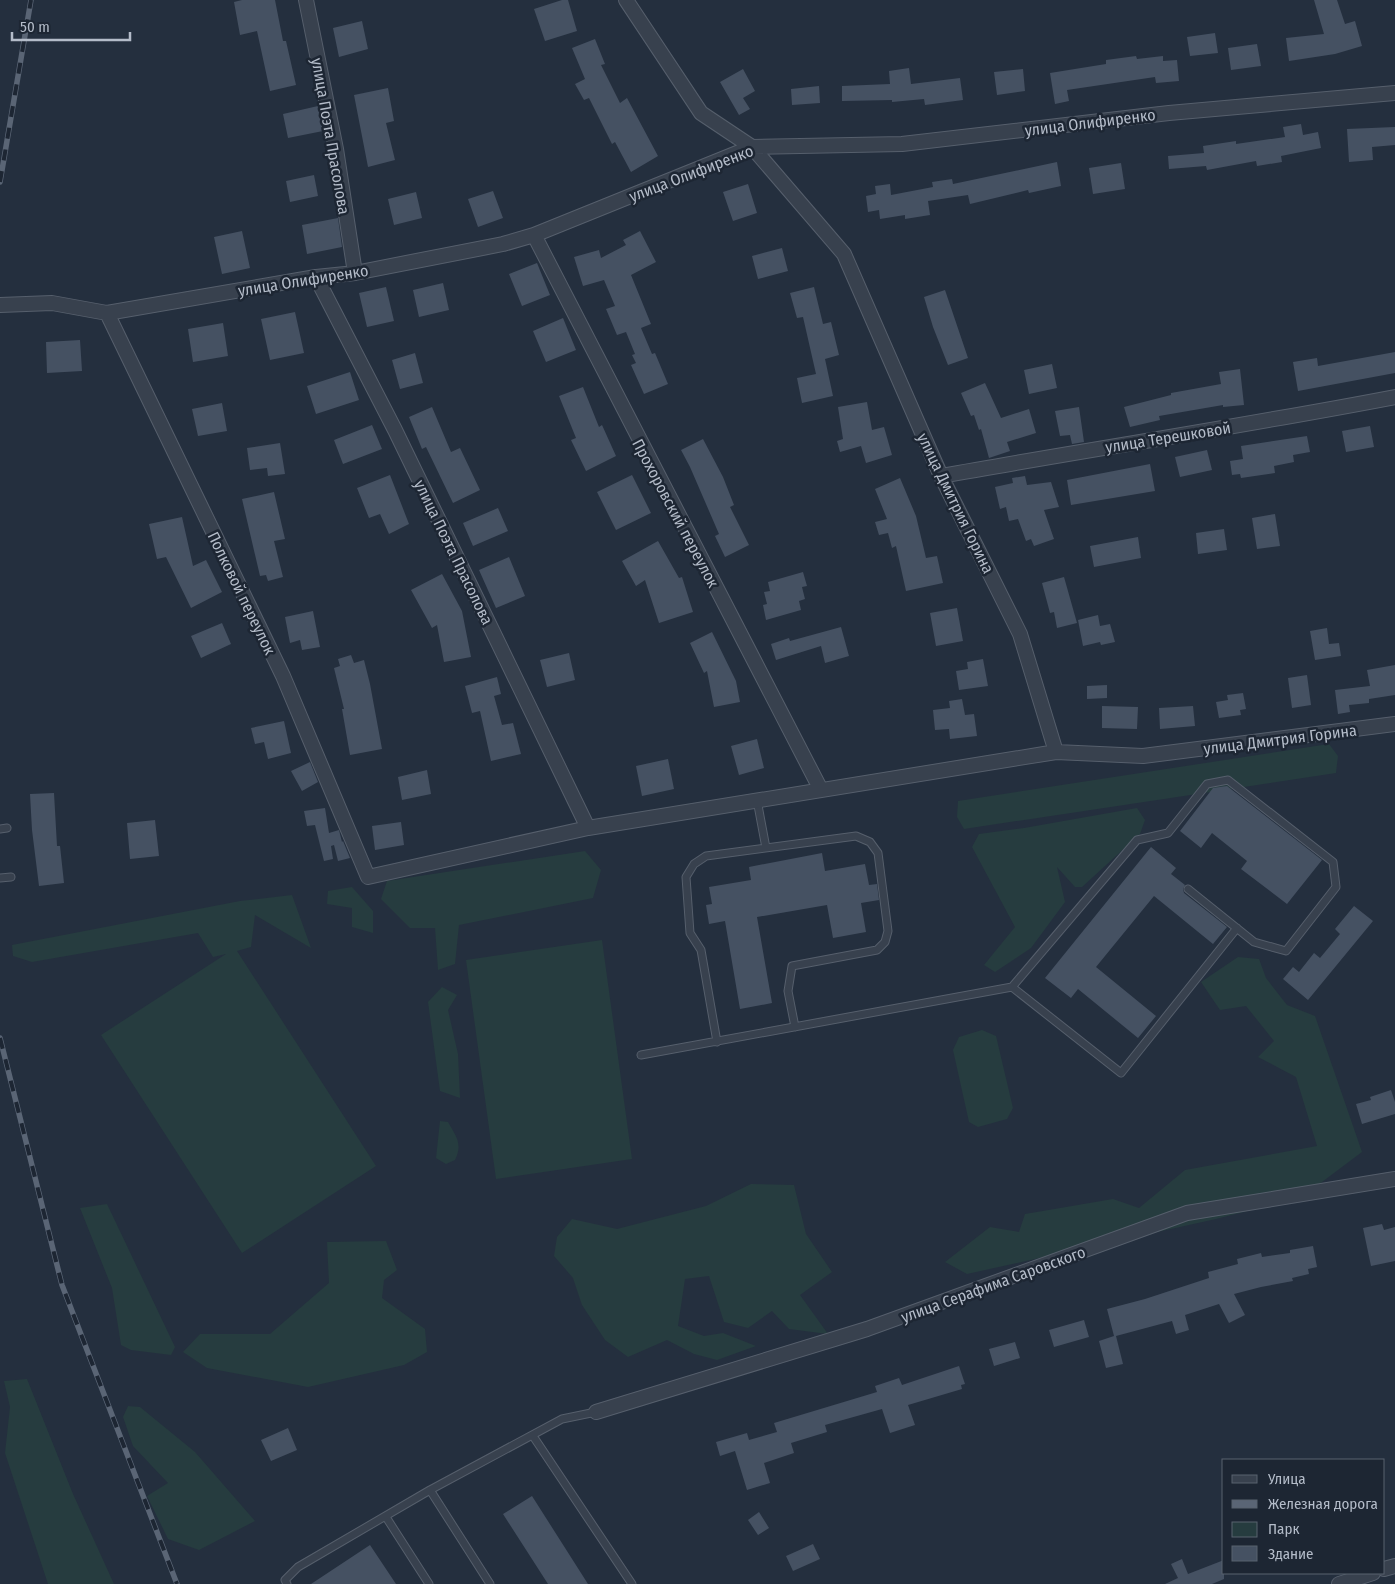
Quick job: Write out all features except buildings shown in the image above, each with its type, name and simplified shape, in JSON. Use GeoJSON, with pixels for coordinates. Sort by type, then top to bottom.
{"type":"FeatureCollection","features":[{"type":"Feature","properties":{"kind":"street","name":"улица Поэта Прасолова"},"geometry":{"type":"LineString","coordinates":[[306,0],[336,149],[355,273]]}},
{"type":"Feature","properties":{"kind":"street","name":"улица Дмитрия Горина"},"geometry":{"type":"LineString","coordinates":[[626,0],[701,112],[752,147],[844,254],[941,476],[1020,634],[1056,752],[1143,756],[1395,724]]}},
{"type":"Feature","properties":{"kind":"street","name":"улица Олифиренко"},"geometry":{"type":"LineString","coordinates":[[0,305],[52,303],[107,313],[316,277],[355,273],[503,244],[534,235],[752,147],[902,144],[1169,113],[1395,93]]}},
{"type":"Feature","properties":{"kind":"street","name":"Прохоровский переулок"},"geometry":{"type":"LineString","coordinates":[[534,235],[821,790]]}},
{"type":"Feature","properties":{"kind":"street","name":"улица Поэта Прасолова"},"geometry":{"type":"LineString","coordinates":[[316,277],[395,430],[588,828]]}},
{"type":"Feature","properties":{"kind":"street","name":"Полковой переулок"},"geometry":{"type":"LineString","coordinates":[[107,313],[283,676],[368,877],[588,828]]}},
{"type":"Feature","properties":{"kind":"street","name":"улица Терешковой"},"geometry":{"type":"LineString","coordinates":[[941,476],[1309,414],[1395,397]]}},
{"type":"Feature","properties":{"kind":"street"},"geometry":{"type":"LineString","coordinates":[[588,828],[1056,752]]}},
{"type":"Feature","properties":{"kind":"street","name":"улица Серафима Саровского"},"geometry":{"type":"LineString","coordinates":[[596,1412],[867,1329],[1187,1213],[1395,1179]]}},
{"type":"Feature","properties":{"kind":"street"},"geometry":{"type":"LineString","coordinates":[[1339,1584],[1370,1574]]}},
{"type":"Feature","properties":{"kind":"lane"},"geometry":{"type":"LineString","coordinates":[[641,1055],[1012,987],[1137,840],[1168,833],[1207,784],[1228,780],[1333,862],[1336,887],[1286,951],[1254,942],[1188,889]]}},
{"type":"Feature","properties":{"kind":"lane"},"geometry":{"type":"LineString","coordinates":[[757,800],[766,848]]}},
{"type":"Feature","properties":{"kind":"lane"},"geometry":{"type":"LineString","coordinates":[[717,1042],[701,950],[690,933],[686,877],[694,864],[706,856],[856,836],[870,842],[878,853],[888,932],[885,942],[877,950],[792,966],[788,990],[795,1027]]}},
{"type":"Feature","properties":{"kind":"lane"},"geometry":{"type":"LineString","coordinates":[[0,878],[11,877]]}},
{"type":"Feature","properties":{"kind":"lane"},"geometry":{"type":"LineString","coordinates":[[1012,987],[1121,1073],[1237,928]]}},
{"type":"Feature","properties":{"kind":"lane"},"geometry":{"type":"LineString","coordinates":[[288,1584],[285,1580],[298,1567],[430,1490],[562,1419],[596,1412]]}},
{"type":"Feature","properties":{"kind":"lane"},"geometry":{"type":"LineString","coordinates":[[533,1436],[632,1584]]}},
{"type":"Feature","properties":{"kind":"lane"},"geometry":{"type":"LineString","coordinates":[[430,1490],[490,1584]]}},
{"type":"Feature","properties":{"kind":"lane"},"geometry":{"type":"LineString","coordinates":[[386,1517],[429,1584]]}},
{"type":"Feature","properties":{"kind":"green space"},"geometry":{"type":"Polygon","coordinates":[[[1329,744],[1338,756],[1336,773],[964,829],[957,817],[958,801],[1329,744]]]}},
{"type":"Feature","properties":{"kind":"green space"},"geometry":{"type":"Polygon","coordinates":[[[1137,808],[1145,820],[1140,834],[1082,887],[1075,887],[1057,867],[1065,902],[1031,948],[995,972],[984,965],[1015,927],[972,847],[979,834],[1137,808]]]}},
{"type":"Feature","properties":{"kind":"green space"},"geometry":{"type":"Polygon","coordinates":[[[585,851],[601,870],[593,898],[459,925],[455,964],[438,970],[435,928],[410,928],[381,899],[387,881],[585,851]]]}},
{"type":"Feature","properties":{"kind":"green space"},"geometry":{"type":"Polygon","coordinates":[[[352,887],[373,911],[373,933],[352,927],[352,908],[327,904],[328,891],[352,887]]]}},
{"type":"Feature","properties":{"kind":"green space"},"geometry":{"type":"Polygon","coordinates":[[[292,895],[311,948],[255,915],[251,947],[237,951],[376,1166],[242,1253],[101,1035],[226,954],[213,957],[198,933],[32,962],[13,956],[12,945],[240,901],[292,895]]]}},
{"type":"Feature","properties":{"kind":"green space"},"geometry":{"type":"Polygon","coordinates":[[[602,940],[632,1159],[496,1179],[466,960],[602,940]]]}},
{"type":"Feature","properties":{"kind":"green space"},"geometry":{"type":"Polygon","coordinates":[[[1238,957],[1259,959],[1266,978],[1287,1005],[1315,1016],[1362,1152],[1302,1197],[1216,1219],[967,1274],[945,1262],[990,1227],[1019,1232],[1025,1214],[1113,1199],[1139,1208],[1185,1170],[1317,1146],[1296,1077],[1258,1057],[1274,1041],[1246,1006],[1220,1010],[1201,982],[1238,957]]]}},
{"type":"Feature","properties":{"kind":"green space"},"geometry":{"type":"Polygon","coordinates":[[[442,987],[457,995],[448,1010],[458,1054],[460,1098],[440,1091],[428,1002],[442,987]]]}},
{"type":"Feature","properties":{"kind":"green space"},"geometry":{"type":"Polygon","coordinates":[[[982,1030],[996,1036],[1013,1108],[1007,1119],[978,1127],[969,1122],[953,1050],[959,1037],[982,1030]]]}},
{"type":"Feature","properties":{"kind":"green space"},"geometry":{"type":"Polygon","coordinates":[[[440,1121],[448,1122],[456,1136],[458,1145],[455,1160],[446,1164],[436,1158],[440,1121]]]}},
{"type":"Feature","properties":{"kind":"green space"},"geometry":{"type":"Polygon","coordinates":[[[751,1184],[794,1185],[806,1234],[832,1272],[800,1295],[828,1334],[789,1329],[772,1311],[748,1328],[724,1322],[709,1276],[685,1279],[678,1326],[704,1336],[723,1333],[756,1346],[717,1360],[694,1354],[667,1340],[628,1357],[605,1340],[582,1305],[573,1278],[554,1256],[557,1237],[572,1219],[617,1229],[706,1206],[751,1184]]]}},
{"type":"Feature","properties":{"kind":"green space"},"geometry":{"type":"Polygon","coordinates":[[[107,1204],[175,1347],[171,1355],[131,1350],[121,1345],[112,1288],[80,1208],[107,1204]]]}},
{"type":"Feature","properties":{"kind":"green space"},"geometry":{"type":"Polygon","coordinates":[[[386,1241],[397,1270],[384,1280],[382,1298],[425,1329],[427,1352],[404,1365],[308,1387],[207,1368],[183,1352],[200,1334],[270,1334],[329,1283],[327,1242],[386,1241]]]}},
{"type":"Feature","properties":{"kind":"green space"},"geometry":{"type":"Polygon","coordinates":[[[27,1379],[73,1494],[114,1584],[48,1584],[5,1453],[10,1407],[4,1381],[27,1379]]]}},
{"type":"Feature","properties":{"kind":"green space"},"geometry":{"type":"Polygon","coordinates":[[[128,1406],[140,1407],[195,1452],[255,1521],[199,1550],[168,1539],[147,1496],[168,1483],[133,1446],[123,1417],[128,1406]]]}},
{"type":"Feature","properties":{"kind":"railway"},"geometry":{"type":"LineString","coordinates":[[0,182],[31,0]]}},
{"type":"Feature","properties":{"kind":"railway"},"geometry":{"type":"LineString","coordinates":[[0,1038],[62,1285],[177,1584]]}}]}
